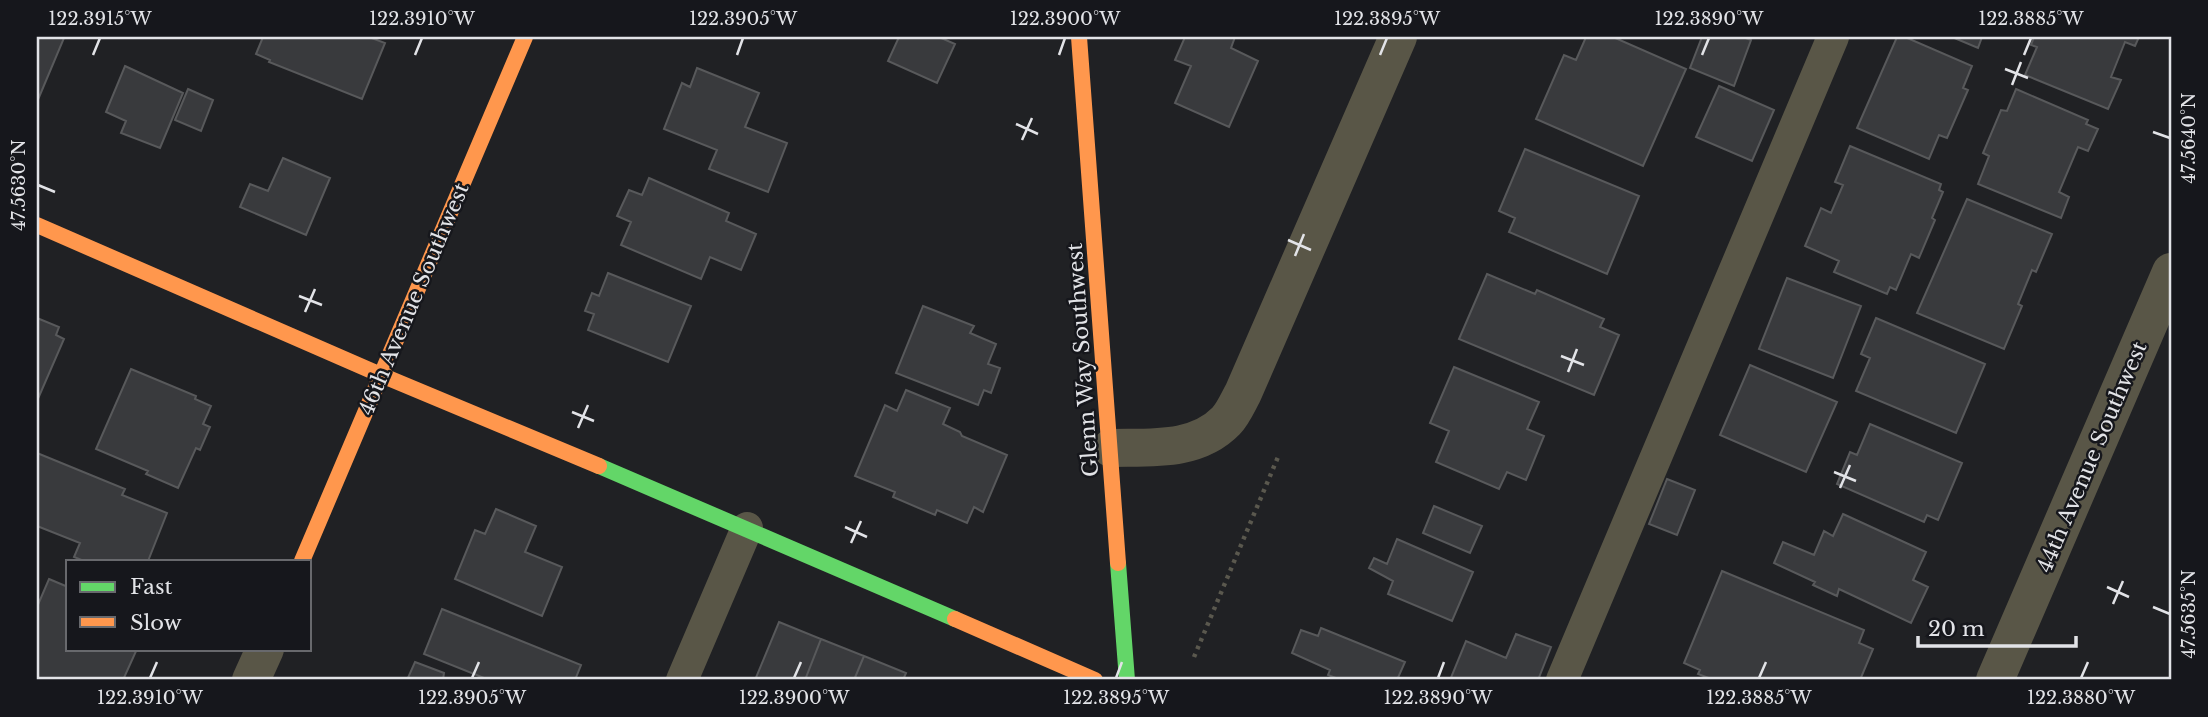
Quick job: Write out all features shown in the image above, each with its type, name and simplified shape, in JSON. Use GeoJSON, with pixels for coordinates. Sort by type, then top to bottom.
{"type":"FeatureCollection","features":[{"type":"Feature","properties":{"kind":"street","name":"46th Avenue Southwest"},"geometry":{"type":"LineString","coordinates":[[302,560],[525,37]]}},
{"type":"Feature","properties":{"kind":"street","name":"Glenn Way Southwest"},"geometry":{"type":"LineString","coordinates":[[1079,37],[1127,680]]}},
{"type":"Feature","properties":{"kind":"street"},"geometry":{"type":"LineString","coordinates":[[1111,448],[1194,443],[1226,421],[1243,393],[1398,37]]}},
{"type":"Feature","properties":{"kind":"street"},"geometry":{"type":"LineString","coordinates":[[37,225],[382,376],[747,528],[1094,680]]}},
{"type":"Feature","properties":{"kind":"street","name":"44th Avenue Southwest"},"geometry":{"type":"LineString","coordinates":[[1995,680],[2171,272]]}},
{"type":"Feature","properties":{"kind":"street"},"geometry":{"type":"LineString","coordinates":[[251,680],[265,650]]}},
{"type":"Feature","properties":{"kind":"lane"},"geometry":{"type":"LineString","coordinates":[[1562,680],[1833,37]]}},
{"type":"Feature","properties":{"kind":"lane"},"geometry":{"type":"LineString","coordinates":[[682,680],[747,528]]}},
{"type":"Feature","properties":{"kind":"path"},"geometry":{"type":"LineString","coordinates":[[1194,657],[1278,457]]}},
{"type":"Feature","properties":{"kind":"building"},"geometry":{"type":"Polygon","coordinates":[[[37,37],[64,38],[37,102],[37,37]]]}},
{"type":"Feature","properties":{"kind":"building"},"geometry":{"type":"Polygon","coordinates":[[[263,37],[369,37],[385,43],[362,99],[269,62],[270,60],[256,54],[263,37]]]}},
{"type":"Feature","properties":{"kind":"building"},"geometry":{"type":"Polygon","coordinates":[[[899,37],[939,37],[955,44],[937,83],[888,61],[899,37]]]}},
{"type":"Feature","properties":{"kind":"building"},"geometry":{"type":"Polygon","coordinates":[[[1185,37],[1235,37],[1231,48],[1258,61],[1229,127],[1175,103],[1191,66],[1175,60],[1185,37]]]}},
{"type":"Feature","properties":{"kind":"building"},"geometry":{"type":"Polygon","coordinates":[[[1586,37],[1613,37],[1686,69],[1643,166],[1536,119],[1564,55],[1576,60],[1586,37]]]}},
{"type":"Feature","properties":{"kind":"building"},"geometry":{"type":"Polygon","coordinates":[[[1702,37],[1743,37],[1751,40],[1734,86],[1690,68],[1702,37]]]}},
{"type":"Feature","properties":{"kind":"building"},"geometry":{"type":"Polygon","coordinates":[[[1897,37],[1905,37],[1972,66],[1963,88],[1968,90],[1947,138],[1939,135],[1929,159],[1857,128],[1897,37]]]}},
{"type":"Feature","properties":{"kind":"building"},"geometry":{"type":"Polygon","coordinates":[[[1952,37],[1982,37],[1978,48],[1952,37]]]}},
{"type":"Feature","properties":{"kind":"building"},"geometry":{"type":"Polygon","coordinates":[[[2034,37],[2139,37],[2135,46],[2125,42],[2111,77],[2121,80],[2108,109],[2025,75],[2037,47],[2031,45],[2034,37]]]}},
{"type":"Feature","properties":{"kind":"building"},"geometry":{"type":"Polygon","coordinates":[[[125,66],[183,93],[160,148],[121,133],[126,121],[106,112],[125,66]]]}},
{"type":"Feature","properties":{"kind":"building"},"geometry":{"type":"Polygon","coordinates":[[[697,68],[759,93],[745,127],[787,143],[768,192],[709,169],[717,150],[664,129],[682,83],[690,87],[697,68]]]}},
{"type":"Feature","properties":{"kind":"building"},"geometry":{"type":"Polygon","coordinates":[[[1719,86],[1774,110],[1752,161],[1696,137],[1719,86]]]}},
{"type":"Feature","properties":{"kind":"building"},"geometry":{"type":"Polygon","coordinates":[[[188,89],[213,100],[201,131],[175,120],[188,89]]]}},
{"type":"Feature","properties":{"kind":"building"},"geometry":{"type":"Polygon","coordinates":[[[2016,89],[2088,120],[2086,124],[2098,129],[2088,151],[2078,147],[2059,192],[2069,197],[2061,218],[1978,184],[1989,156],[1983,153],[2001,110],[2007,111],[2016,89]]]}},
{"type":"Feature","properties":{"kind":"building"},"geometry":{"type":"Polygon","coordinates":[[[1850,146],[1941,184],[1939,190],[1943,192],[1919,258],[1911,254],[1896,290],[1890,287],[1887,294],[1834,272],[1839,261],[1805,246],[1821,208],[1831,213],[1843,185],[1835,182],[1850,146]]]}},
{"type":"Feature","properties":{"kind":"building"},"geometry":{"type":"Polygon","coordinates":[[[1525,149],[1639,196],[1607,274],[1509,232],[1515,218],[1499,211],[1525,149]]]}},
{"type":"Feature","properties":{"kind":"building"},"geometry":{"type":"Polygon","coordinates":[[[283,158],[330,178],[306,235],[240,207],[250,184],[268,191],[283,158]]]}},
{"type":"Feature","properties":{"kind":"building"},"geometry":{"type":"Polygon","coordinates":[[[649,178],[729,213],[726,221],[756,234],[741,270],[710,257],[701,279],[621,245],[631,222],[617,216],[629,190],[642,195],[649,178]]]}},
{"type":"Feature","properties":{"kind":"building"},"geometry":{"type":"Polygon","coordinates":[[[1967,199],[2052,234],[2036,272],[2032,270],[2018,304],[2022,306],[2004,349],[1917,313],[1967,199]]]}},
{"type":"Feature","properties":{"kind":"building"},"geometry":{"type":"Polygon","coordinates":[[[608,273],[691,306],[668,362],[588,330],[594,314],[585,311],[592,293],[599,296],[608,273]]]}},
{"type":"Feature","properties":{"kind":"building"},"geometry":{"type":"Polygon","coordinates":[[[1487,274],[1535,294],[1537,290],[1604,319],[1600,327],[1619,335],[1594,395],[1459,339],[1487,274]]]}},
{"type":"Feature","properties":{"kind":"building"},"geometry":{"type":"Polygon","coordinates":[[[1787,278],[1861,306],[1833,378],[1759,349],[1787,278]]]}},
{"type":"Feature","properties":{"kind":"building"},"geometry":{"type":"Polygon","coordinates":[[[923,306],[974,326],[970,333],[996,344],[988,364],[1000,368],[991,393],[984,390],[978,405],[896,373],[923,306]]]}},
{"type":"Feature","properties":{"kind":"building"},"geometry":{"type":"Polygon","coordinates":[[[37,318],[59,327],[56,335],[64,339],[37,401],[37,318]]]}},
{"type":"Feature","properties":{"kind":"building"},"geometry":{"type":"Polygon","coordinates":[[[1876,318],[1985,364],[1956,433],[1856,391],[1870,358],[1861,354],[1876,318]]]}},
{"type":"Feature","properties":{"kind":"building"},"geometry":{"type":"Polygon","coordinates":[[[1750,365],[1837,402],[1806,472],[1720,435],[1750,365]]]}},
{"type":"Feature","properties":{"kind":"building"},"geometry":{"type":"Polygon","coordinates":[[[1454,367],[1539,402],[1527,429],[1544,436],[1526,480],[1507,472],[1499,489],[1436,462],[1449,431],[1430,423],[1454,367]]]}},
{"type":"Feature","properties":{"kind":"building"},"geometry":{"type":"Polygon","coordinates":[[[131,369],[196,396],[195,399],[211,406],[203,424],[210,427],[200,450],[196,448],[178,488],[146,474],[148,471],[96,449],[131,369]]]}},
{"type":"Feature","properties":{"kind":"building"},"geometry":{"type":"Polygon","coordinates":[[[906,390],[950,408],[943,424],[960,432],[962,436],[1007,455],[983,512],[974,507],[967,523],[937,510],[935,515],[893,497],[895,492],[855,476],[885,405],[897,411],[906,390]]]}},
{"type":"Feature","properties":{"kind":"building"},"geometry":{"type":"Polygon","coordinates":[[[1870,424],[1962,463],[1938,520],[1927,515],[1924,522],[1837,484],[1850,452],[1857,455],[1870,424]]]}},
{"type":"Feature","properties":{"kind":"building"},"geometry":{"type":"Polygon","coordinates":[[[37,453],[125,489],[122,495],[167,513],[148,560],[82,560],[74,557],[80,543],[37,526],[37,453]]]}},
{"type":"Feature","properties":{"kind":"building"},"geometry":{"type":"Polygon","coordinates":[[[1667,479],[1695,490],[1677,535],[1649,524],[1667,479]]]}},
{"type":"Feature","properties":{"kind":"building"},"geometry":{"type":"Polygon","coordinates":[[[1434,506],[1482,526],[1470,553],[1423,533],[1434,506]]]}},
{"type":"Feature","properties":{"kind":"building"},"geometry":{"type":"Polygon","coordinates":[[[496,509],[536,526],[525,552],[562,567],[542,616],[455,579],[475,530],[485,534],[496,509]]]}},
{"type":"Feature","properties":{"kind":"building"},"geometry":{"type":"Polygon","coordinates":[[[1843,514],[1926,552],[1913,580],[1928,587],[1911,623],[1839,589],[1837,596],[1813,585],[1815,582],[1774,563],[1783,542],[1814,555],[1824,531],[1833,536],[1843,514]]]}},
{"type":"Feature","properties":{"kind":"building"},"geometry":{"type":"Polygon","coordinates":[[[1397,539],[1473,572],[1452,621],[1388,594],[1393,581],[1369,568],[1374,558],[1387,564],[1397,539]]]}},
{"type":"Feature","properties":{"kind":"building"},"geometry":{"type":"Polygon","coordinates":[[[1722,571],[1864,630],[1859,643],[1873,649],[1860,680],[1714,680],[1698,674],[1700,670],[1684,663],[1722,571]]]}},
{"type":"Feature","properties":{"kind":"building"},"geometry":{"type":"Polygon","coordinates":[[[49,579],[66,586],[66,650],[137,650],[123,680],[37,680],[37,607],[49,579]]]}},
{"type":"Feature","properties":{"kind":"building"},"geometry":{"type":"Polygon","coordinates":[[[442,609],[581,665],[575,680],[489,680],[424,654],[442,609]]]}},
{"type":"Feature","properties":{"kind":"building"},"geometry":{"type":"Polygon","coordinates":[[[779,622],[821,639],[805,680],[755,680],[779,622]]]}},
{"type":"Feature","properties":{"kind":"building"},"geometry":{"type":"Polygon","coordinates":[[[1321,628],[1405,662],[1397,680],[1341,680],[1328,675],[1330,670],[1292,653],[1301,630],[1318,636],[1321,628]]]}},
{"type":"Feature","properties":{"kind":"building"},"geometry":{"type":"Polygon","coordinates":[[[1516,634],[1551,647],[1538,680],[1450,680],[1466,641],[1506,658],[1516,634]]]}},
{"type":"Feature","properties":{"kind":"building"},"geometry":{"type":"Polygon","coordinates":[[[821,639],[864,656],[854,680],[805,680],[821,639]]]}},
{"type":"Feature","properties":{"kind":"building"},"geometry":{"type":"Polygon","coordinates":[[[864,656],[906,673],[903,680],[854,680],[864,656]]]}},
{"type":"Feature","properties":{"kind":"building"},"geometry":{"type":"Polygon","coordinates":[[[415,662],[444,673],[443,680],[407,680],[415,662]]]}},
{"type":"Feature","properties":{"kind":"traffic: fast"},"geometry":{"type":"LineString","coordinates":[[599,466],[955,619]]}},
{"type":"Feature","properties":{"kind":"traffic: fast"},"geometry":{"type":"LineString","coordinates":[[1118,563],[1127,680]]}},
{"type":"Feature","properties":{"kind":"traffic: slow"},"geometry":{"type":"LineString","coordinates":[[302,560],[525,37]]}},
{"type":"Feature","properties":{"kind":"traffic: slow"},"geometry":{"type":"LineString","coordinates":[[1079,37],[1118,563]]}},
{"type":"Feature","properties":{"kind":"traffic: slow"},"geometry":{"type":"LineString","coordinates":[[37,225],[381,375],[599,466]]}},
{"type":"Feature","properties":{"kind":"traffic: slow"},"geometry":{"type":"LineString","coordinates":[[955,619],[1095,680]]}}]}
